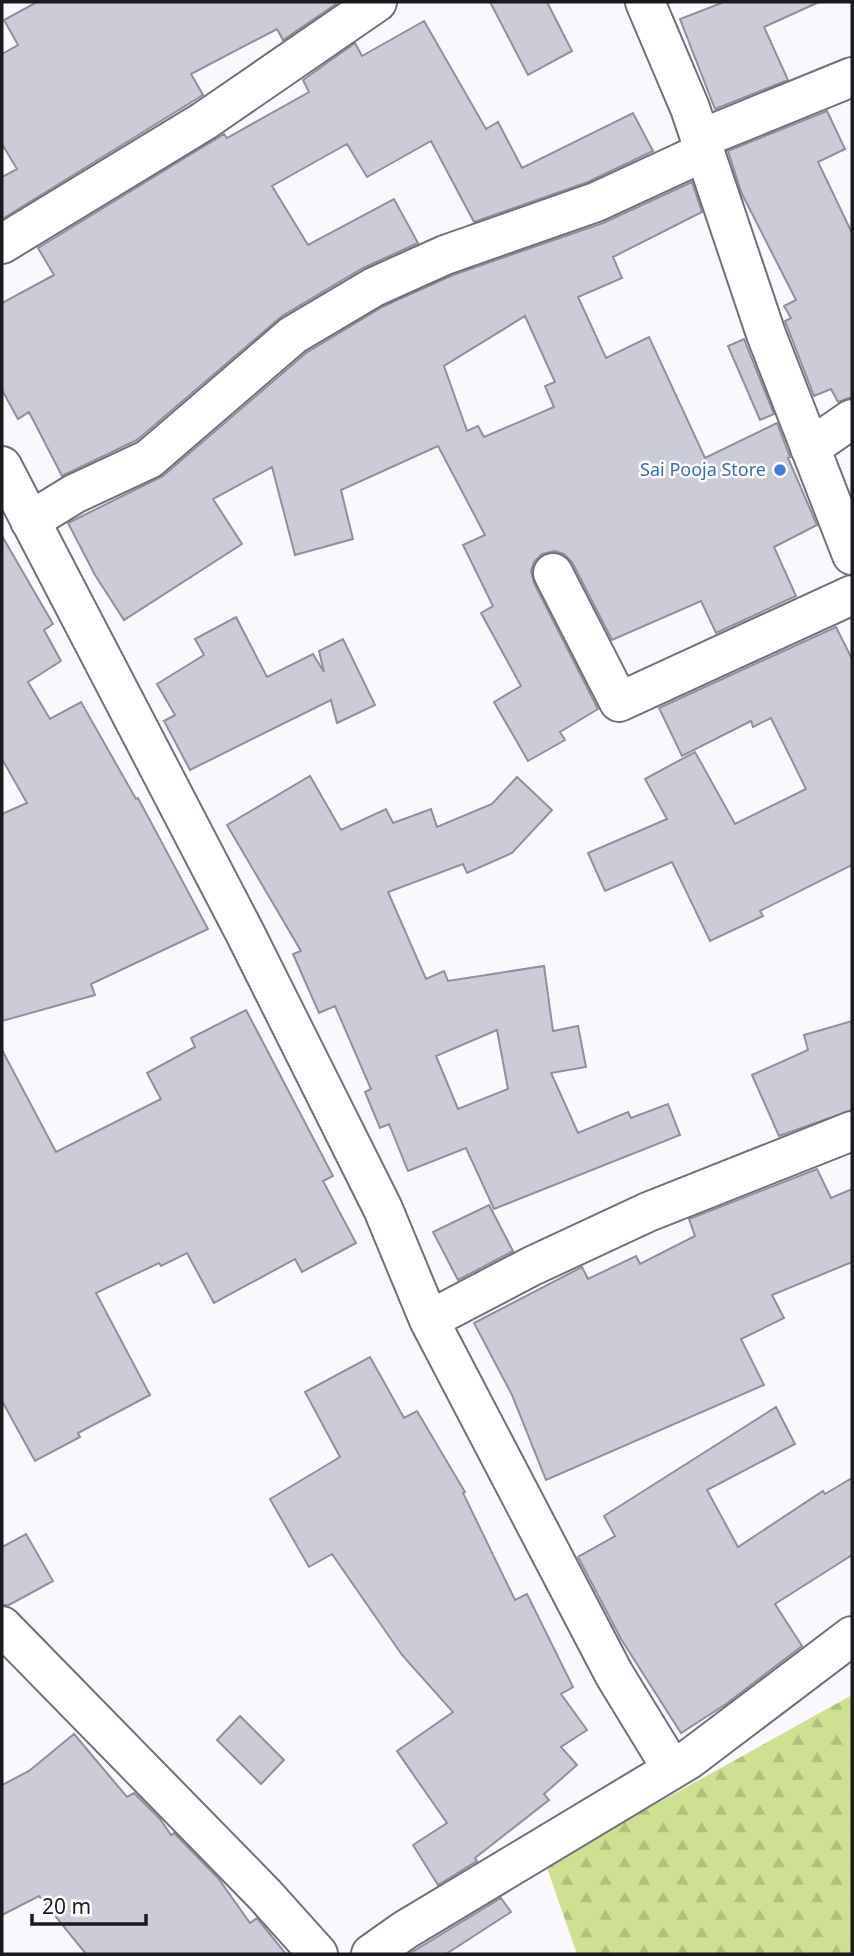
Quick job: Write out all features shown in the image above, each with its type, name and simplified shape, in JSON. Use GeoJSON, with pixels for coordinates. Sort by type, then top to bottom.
{"type":"FeatureCollection","features":[{"type":"Feature","properties":{"kind":"street"},"geometry":{"type":"LineString","coordinates":[[2,244],[204,121],[377,2]]}},
{"type":"Feature","properties":{"kind":"street"},"geometry":{"type":"LineString","coordinates":[[645,2],[702,145],[766,334],[852,555]]}},
{"type":"Feature","properties":{"kind":"street"},"geometry":{"type":"LineString","coordinates":[[30,522],[74,494],[149,459],[293,335],[374,286],[445,255],[596,202],[702,145],[852,77]]}},
{"type":"Feature","properties":{"kind":"street"},"geometry":{"type":"LineString","coordinates":[[810,448],[852,419]]}},
{"type":"Feature","properties":{"kind":"street"},"geometry":{"type":"LineString","coordinates":[[2,466],[269,981],[383,1209],[429,1320],[614,1674],[672,1769]]}},
{"type":"Feature","properties":{"kind":"street"},"geometry":{"type":"LineString","coordinates":[[553,572],[619,702],[852,595]]}},
{"type":"Feature","properties":{"kind":"street"},"geometry":{"type":"LineString","coordinates":[[429,1320],[532,1266],[648,1212],[852,1131]]}},
{"type":"Feature","properties":{"kind":"street"},"geometry":{"type":"LineString","coordinates":[[2,1626],[265,1895],[318,1954]]}},
{"type":"Feature","properties":{"kind":"street"},"geometry":{"type":"LineString","coordinates":[[371,1954],[405,1930],[672,1769],[852,1636]]}},
{"type":"Feature","properties":{"kind":"green space"},"geometry":{"type":"Polygon","coordinates":[[[852,1695],[852,1954],[577,1954],[546,1865],[852,1695]]]}},
{"type":"Feature","properties":{"kind":"building"},"geometry":{"type":"Polygon","coordinates":[[[37,2],[336,4],[283,40],[277,29],[191,74],[203,95],[2,219],[2,177],[17,169],[2,144],[2,54],[18,45],[4,20],[37,2]]]}},
{"type":"Feature","properties":{"kind":"building"},"geometry":{"type":"Polygon","coordinates":[[[490,2],[547,2],[572,51],[528,75],[490,2]]]}},
{"type":"Feature","properties":{"kind":"building"},"geometry":{"type":"Polygon","coordinates":[[[724,2],[819,2],[764,27],[788,80],[715,109],[680,19],[724,2]]]}},
{"type":"Feature","properties":{"kind":"building"},"geometry":{"type":"Polygon","coordinates":[[[424,21],[486,129],[498,122],[522,168],[633,113],[653,151],[588,182],[474,222],[431,141],[367,177],[347,144],[272,186],[308,245],[394,199],[418,243],[363,268],[282,316],[137,440],[62,476],[29,412],[18,419],[2,390],[2,303],[54,275],[38,248],[224,134],[227,138],[309,92],[303,80],[355,43],[362,56],[424,21]]]}},
{"type":"Feature","properties":{"kind":"building"},"geometry":{"type":"Polygon","coordinates":[[[827,111],[845,149],[818,162],[852,233],[852,397],[838,402],[831,389],[814,396],[785,321],[791,318],[784,306],[796,300],[741,192],[728,151],[827,111]]]}},
{"type":"Feature","properties":{"kind":"building"},"geometry":{"type":"Polygon","coordinates":[[[692,182],[702,212],[613,257],[622,278],[578,297],[606,358],[649,337],[705,458],[777,423],[790,457],[788,458],[817,525],[774,547],[796,596],[716,633],[701,601],[612,640],[572,562],[564,554],[555,551],[542,554],[534,562],[531,571],[534,583],[598,709],[560,732],[565,740],[528,761],[494,702],[521,686],[481,613],[493,606],[463,545],[485,535],[438,446],[341,490],[353,539],[295,555],[272,467],[213,499],[242,544],[124,620],[95,575],[68,523],[163,476],[306,353],[384,306],[453,275],[603,223],[692,182]],[[525,316],[444,366],[467,431],[478,426],[484,437],[554,407],[545,386],[555,382],[525,316]]]}},
{"type":"Feature","properties":{"kind":"building"},"geometry":{"type":"Polygon","coordinates":[[[744,339],[774,414],[760,420],[728,346],[744,339]]]}},
{"type":"Feature","properties":{"kind":"building"},"geometry":{"type":"Polygon","coordinates":[[[2,536],[53,624],[44,630],[61,661],[28,682],[50,719],[81,702],[136,799],[138,798],[208,929],[91,984],[95,995],[2,1021],[2,814],[27,803],[2,759],[2,536]]]}},
{"type":"Feature","properties":{"kind":"building"},"geometry":{"type":"Polygon","coordinates":[[[236,617],[267,677],[313,654],[324,672],[319,651],[343,639],[375,705],[337,723],[331,700],[190,770],[164,721],[175,715],[157,684],[204,655],[195,639],[236,617]]]}},
{"type":"Feature","properties":{"kind":"building"},"geometry":{"type":"Polygon","coordinates":[[[836,627],[852,659],[852,865],[760,911],[763,916],[710,941],[672,862],[605,891],[588,853],[667,819],[645,779],[695,752],[735,824],[806,789],[771,718],[753,727],[751,721],[682,756],[659,708],[836,627]]]}},
{"type":"Feature","properties":{"kind":"building"},"geometry":{"type":"Polygon","coordinates":[[[310,776],[341,830],[386,809],[393,823],[431,809],[437,827],[492,804],[517,777],[552,810],[512,853],[467,873],[463,864],[388,892],[426,979],[444,971],[448,981],[544,966],[553,1031],[578,1026],[586,1067],[551,1073],[578,1133],[628,1112],[631,1118],[668,1104],[680,1135],[494,1209],[466,1148],[408,1171],[389,1124],[380,1128],[365,1092],[371,1089],[335,1006],[319,1013],[293,954],[301,951],[227,825],[310,776]],[[497,1030],[436,1056],[458,1109],[508,1089],[497,1030]]]}},
{"type":"Feature","properties":{"kind":"building"},"geometry":{"type":"Polygon","coordinates":[[[246,1010],[333,1176],[323,1181],[356,1243],[302,1272],[295,1259],[214,1303],[187,1253],[161,1266],[159,1263],[96,1293],[150,1395],[78,1433],[80,1437],[35,1461],[2,1401],[2,1050],[56,1152],[161,1099],[147,1073],[195,1047],[191,1038],[246,1010]]]}},
{"type":"Feature","properties":{"kind":"building"},"geometry":{"type":"Polygon","coordinates":[[[852,1021],[852,1110],[779,1136],[752,1075],[808,1050],[804,1035],[852,1021]]]}},
{"type":"Feature","properties":{"kind":"building"},"geometry":{"type":"Polygon","coordinates":[[[817,1169],[831,1198],[852,1189],[852,1262],[772,1295],[784,1318],[741,1339],[764,1385],[546,1480],[512,1395],[474,1323],[582,1267],[588,1279],[636,1256],[640,1264],[695,1236],[689,1219],[817,1169]]]}},
{"type":"Feature","properties":{"kind":"building"},"geometry":{"type":"Polygon","coordinates":[[[489,1205],[513,1251],[458,1280],[433,1232],[489,1205]]]}},
{"type":"Feature","properties":{"kind":"building"},"geometry":{"type":"Polygon","coordinates":[[[370,1357],[404,1418],[417,1411],[465,1492],[463,1493],[515,1600],[527,1594],[573,1687],[561,1694],[587,1730],[561,1747],[577,1765],[544,1794],[549,1800],[475,1858],[477,1861],[438,1885],[413,1845],[447,1823],[397,1751],[453,1712],[402,1655],[332,1554],[309,1567],[270,1499],[340,1457],[305,1392],[370,1357]]]}},
{"type":"Feature","properties":{"kind":"building"},"geometry":{"type":"Polygon","coordinates":[[[776,1407],[795,1444],[707,1490],[738,1547],[823,1491],[825,1494],[852,1478],[852,1555],[775,1604],[802,1646],[726,1704],[681,1733],[621,1639],[578,1557],[615,1536],[604,1516],[776,1407]]]}},
{"type":"Feature","properties":{"kind":"building"},"geometry":{"type":"Polygon","coordinates":[[[26,1534],[53,1581],[9,1605],[2,1605],[2,1547],[26,1534]]]}},
{"type":"Feature","properties":{"kind":"building"},"geometry":{"type":"Polygon","coordinates":[[[240,1716],[284,1760],[261,1784],[217,1740],[240,1716]]]}},
{"type":"Feature","properties":{"kind":"building"},"geometry":{"type":"Polygon","coordinates":[[[74,1734],[127,1797],[134,1793],[160,1819],[171,1835],[174,1833],[218,1878],[250,1923],[257,1918],[286,1954],[86,1954],[39,1896],[2,1915],[2,1785],[29,1771],[74,1734]]]}},
{"type":"Feature","properties":{"kind":"building"},"geometry":{"type":"Polygon","coordinates":[[[501,1898],[511,1912],[446,1954],[409,1954],[501,1898]]]}},
{"type":"Feature","properties":{"kind":"place","name":"Sai Pooja Store"},"geometry":{"type":"Point","coordinates":[780,470]}}]}
